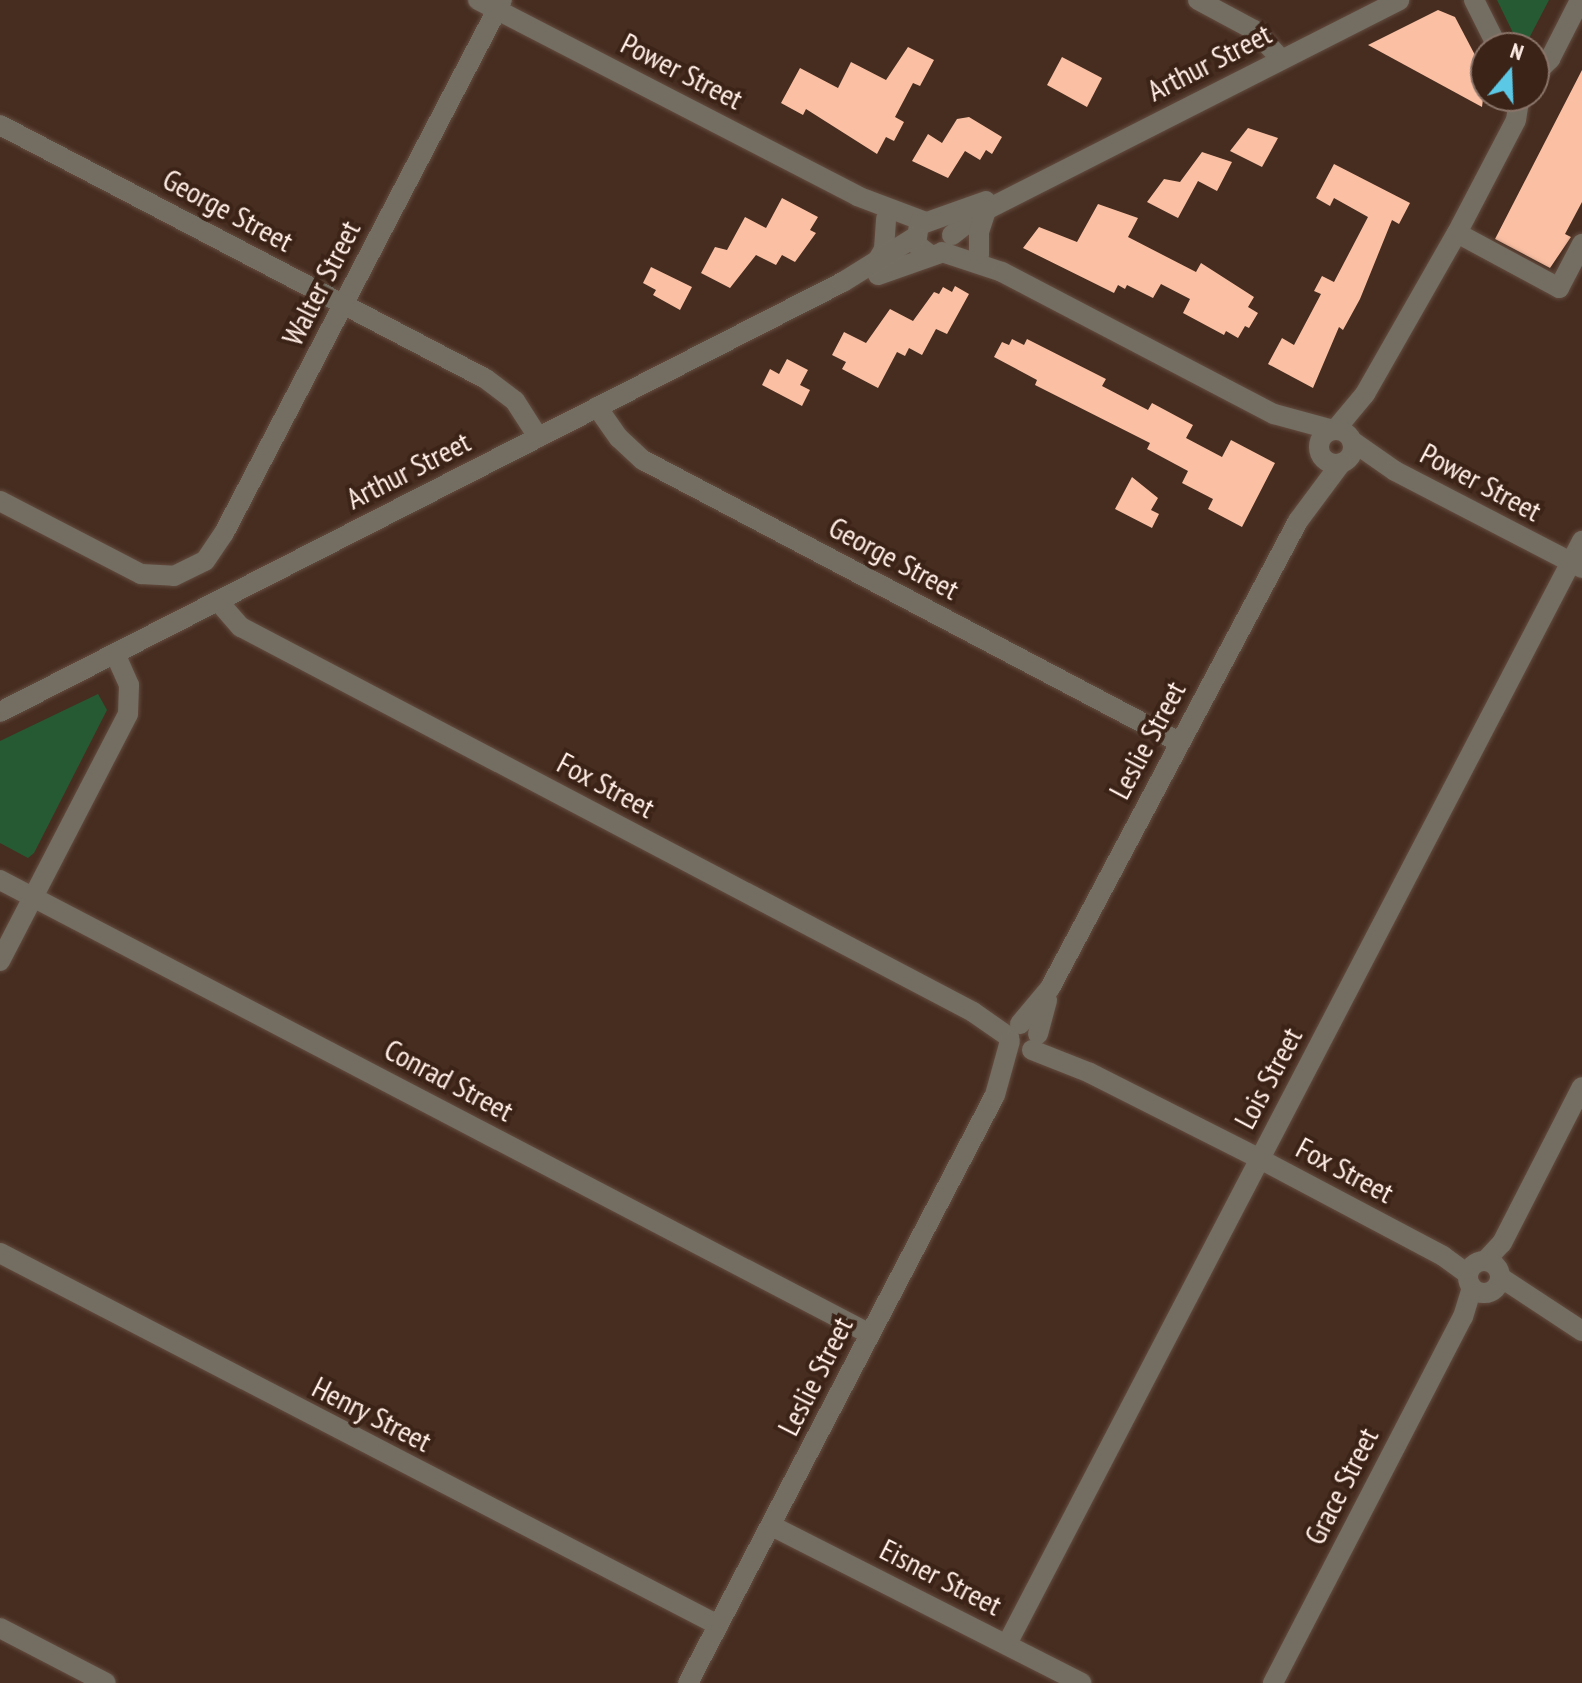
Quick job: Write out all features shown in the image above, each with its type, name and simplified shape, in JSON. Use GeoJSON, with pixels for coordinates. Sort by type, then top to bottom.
{"type":"FeatureCollection","features":[{"type":"Feature","properties":{"kind":"street","name":"Power Street"},"geometry":{"type":"LineString","coordinates":[[478,0],[500,5],[922,228]]}},
{"type":"Feature","properties":{"kind":"street"},"geometry":{"type":"LineString","coordinates":[[1198,0],[1254,30],[1281,59]]}},
{"type":"Feature","properties":{"kind":"street","name":"Arthur Street"},"geometry":{"type":"LineString","coordinates":[[843,282],[875,276],[944,245],[986,210],[1399,0]]}},
{"type":"Feature","properties":{"kind":"street"},"geometry":{"type":"LineString","coordinates":[[1474,0],[1490,32]]}},
{"type":"Feature","properties":{"kind":"street"},"geometry":{"type":"LineString","coordinates":[[1550,59],[1576,23],[1580,0]]}},
{"type":"Feature","properties":{"kind":"street","name":"Walter Street"},"geometry":{"type":"LineString","coordinates":[[0,501],[130,569],[174,576],[205,561],[219,542],[500,5]]}},
{"type":"Feature","properties":{"kind":"street"},"geometry":{"type":"LineString","coordinates":[[1343,435],[1352,451],[1342,462],[1326,460],[1320,451],[1320,440],[1343,435],[1457,233],[1517,112]]}},
{"type":"Feature","properties":{"kind":"street","name":"George Street"},"geometry":{"type":"LineString","coordinates":[[0,125],[502,389],[538,437]]}},
{"type":"Feature","properties":{"kind":"street","name":"Arthur Street"},"geometry":{"type":"LineString","coordinates":[[0,712],[843,282],[876,263],[922,228],[1046,179]]}},
{"type":"Feature","properties":{"kind":"street","name":"Power Street"},"geometry":{"type":"LineString","coordinates":[[857,196],[886,219],[922,228]]}},
{"type":"Feature","properties":{"kind":"street"},"geometry":{"type":"LineString","coordinates":[[979,255],[979,232],[986,210]]}},
{"type":"Feature","properties":{"kind":"street"},"geometry":{"type":"LineString","coordinates":[[876,263],[884,249],[886,219]]}},
{"type":"Feature","properties":{"kind":"street"},"geometry":{"type":"LineString","coordinates":[[922,228],[944,245]]}},
{"type":"Feature","properties":{"kind":"street"},"geometry":{"type":"LineString","coordinates":[[922,228],[944,245]]}},
{"type":"Feature","properties":{"kind":"street"},"geometry":{"type":"LineString","coordinates":[[1457,233],[1559,288],[1582,244]]}},
{"type":"Feature","properties":{"kind":"street","name":"Power Street"},"geometry":{"type":"LineString","coordinates":[[944,245],[979,255],[1002,272]]}},
{"type":"Feature","properties":{"kind":"street","name":"Power Street"},"geometry":{"type":"LineString","coordinates":[[944,245],[1002,272],[1274,414],[1343,435],[1395,471],[1576,565]]}},
{"type":"Feature","properties":{"kind":"street","name":"George Street"},"geometry":{"type":"LineString","coordinates":[[597,407],[619,438],[643,460],[1179,742]]}},
{"type":"Feature","properties":{"kind":"street","name":"Power Street"},"geometry":{"type":"LineString","coordinates":[[1274,414],[1320,451]]}},
{"type":"Feature","properties":{"kind":"street","name":"Leslie Street"},"geometry":{"type":"LineString","coordinates":[[1298,521],[1320,451]]}},
{"type":"Feature","properties":{"kind":"street","name":"Power Street"},"geometry":{"type":"LineString","coordinates":[[1342,462],[1395,471]]}},
{"type":"Feature","properties":{"kind":"street","name":"Leslie Street"},"geometry":{"type":"LineString","coordinates":[[688,1683],[1179,742],[1298,521],[1342,462]]}},
{"type":"Feature","properties":{"kind":"street","name":"Lois Street"},"geometry":{"type":"LineString","coordinates":[[1007,1644],[1260,1159],[1576,565],[1582,541]]}},
{"type":"Feature","properties":{"kind":"street","name":"Fox Street"},"geometry":{"type":"LineString","coordinates":[[218,601],[241,627],[973,1012],[1260,1159],[1582,1331]]}},
{"type":"Feature","properties":{"kind":"street"},"geometry":{"type":"LineString","coordinates":[[0,961],[128,714],[129,685],[115,654]]}},
{"type":"Feature","properties":{"kind":"street","name":"Conrad Street"},"geometry":{"type":"LineString","coordinates":[[0,880],[870,1334]]}},
{"type":"Feature","properties":{"kind":"street","name":"Grace Street"},"geometry":{"type":"LineString","coordinates":[[1273,1683],[1582,1087]]}},
{"type":"Feature","properties":{"kind":"street","name":"Henry Street"},"geometry":{"type":"LineString","coordinates":[[0,1253],[718,1625]]}},
{"type":"Feature","properties":{"kind":"street","name":"Eisner Street"},"geometry":{"type":"LineString","coordinates":[[772,1526],[1082,1683]]}},
{"type":"Feature","properties":{"kind":"street"},"geometry":{"type":"LineString","coordinates":[[0,1628],[106,1683]]}},
{"type":"Feature","properties":{"kind":"green space"},"geometry":{"type":"Polygon","coordinates":[[[1497,0],[1549,0],[1532,32],[1513,32],[1497,0]]]}},
{"type":"Feature","properties":{"kind":"green space"},"geometry":{"type":"Polygon","coordinates":[[[98,694],[107,710],[34,853],[28,858],[0,843],[0,741],[98,694]]]}},
{"type":"Feature","properties":{"kind":"building"},"geometry":{"type":"Polygon","coordinates":[[[1438,10],[1455,17],[1470,46],[1470,100],[1368,45],[1438,10]]]}},
{"type":"Feature","properties":{"kind":"building"},"geometry":{"type":"Polygon","coordinates":[[[908,47],[934,60],[920,86],[913,83],[895,117],[904,122],[894,141],[886,137],[877,154],[806,109],[803,115],[781,103],[800,68],[838,88],[851,62],[886,80],[908,47]]]}},
{"type":"Feature","properties":{"kind":"building"},"geometry":{"type":"Polygon","coordinates":[[[1062,57],[1102,78],[1087,107],[1047,85],[1062,57]]]}},
{"type":"Feature","properties":{"kind":"building"},"geometry":{"type":"Polygon","coordinates":[[[1582,70],[1582,202],[1565,234],[1571,237],[1550,268],[1495,239],[1582,70]]]}},
{"type":"Feature","properties":{"kind":"building"},"geometry":{"type":"Polygon","coordinates":[[[969,117],[1002,137],[992,154],[986,150],[980,160],[965,151],[948,178],[912,161],[928,134],[942,143],[957,119],[969,117]]]}},
{"type":"Feature","properties":{"kind":"building"},"geometry":{"type":"Polygon","coordinates":[[[1248,128],[1278,138],[1262,167],[1230,151],[1248,128]]]}},
{"type":"Feature","properties":{"kind":"building"},"geometry":{"type":"Polygon","coordinates":[[[1202,152],[1232,162],[1217,191],[1198,181],[1178,218],[1147,202],[1164,179],[1180,182],[1202,152]]]}},
{"type":"Feature","properties":{"kind":"building"},"geometry":{"type":"Polygon","coordinates":[[[1334,164],[1410,203],[1399,224],[1392,220],[1360,299],[1343,330],[1339,327],[1313,388],[1268,364],[1282,338],[1294,345],[1321,294],[1314,291],[1322,276],[1334,282],[1368,217],[1334,198],[1330,206],[1316,198],[1334,164]]]}},
{"type":"Feature","properties":{"kind":"building"},"geometry":{"type":"Polygon","coordinates":[[[782,198],[818,217],[810,230],[816,233],[795,262],[782,255],[776,265],[756,255],[730,288],[701,273],[715,247],[727,250],[745,217],[766,228],[782,198]]]}},
{"type":"Feature","properties":{"kind":"building"},"geometry":{"type":"Polygon","coordinates":[[[1098,204],[1138,218],[1128,237],[1196,272],[1201,263],[1254,297],[1248,307],[1258,313],[1249,328],[1245,326],[1238,338],[1226,331],[1224,335],[1183,313],[1190,299],[1161,284],[1153,298],[1127,285],[1125,289],[1118,285],[1114,293],[1023,248],[1039,227],[1077,242],[1098,204]]]}},
{"type":"Feature","properties":{"kind":"building"},"geometry":{"type":"Polygon","coordinates":[[[651,267],[692,287],[680,310],[653,295],[656,290],[643,283],[651,267]]]}},
{"type":"Feature","properties":{"kind":"building"},"geometry":{"type":"Polygon","coordinates":[[[955,286],[969,294],[947,334],[936,329],[922,355],[909,348],[905,356],[897,352],[878,388],[842,369],[846,362],[832,355],[844,332],[866,343],[890,309],[913,321],[934,292],[939,294],[943,287],[952,292],[955,286]]]}},
{"type":"Feature","properties":{"kind":"building"},"geometry":{"type":"Polygon","coordinates":[[[1012,339],[1024,345],[1027,339],[1106,379],[1102,386],[1148,410],[1152,403],[1193,425],[1186,438],[1222,457],[1231,440],[1275,463],[1242,527],[1208,509],[1213,499],[1182,483],[1188,471],[1147,449],[1150,443],[1035,385],[1037,380],[994,357],[1002,342],[1009,345],[1012,339]]]}},
{"type":"Feature","properties":{"kind":"building"},"geometry":{"type":"Polygon","coordinates":[[[787,359],[808,370],[800,385],[810,390],[802,406],[762,385],[770,369],[779,374],[787,359]]]}},
{"type":"Feature","properties":{"kind":"building"},"geometry":{"type":"Polygon","coordinates":[[[1132,477],[1158,498],[1151,510],[1159,514],[1152,528],[1115,509],[1132,477]]]}}]}
